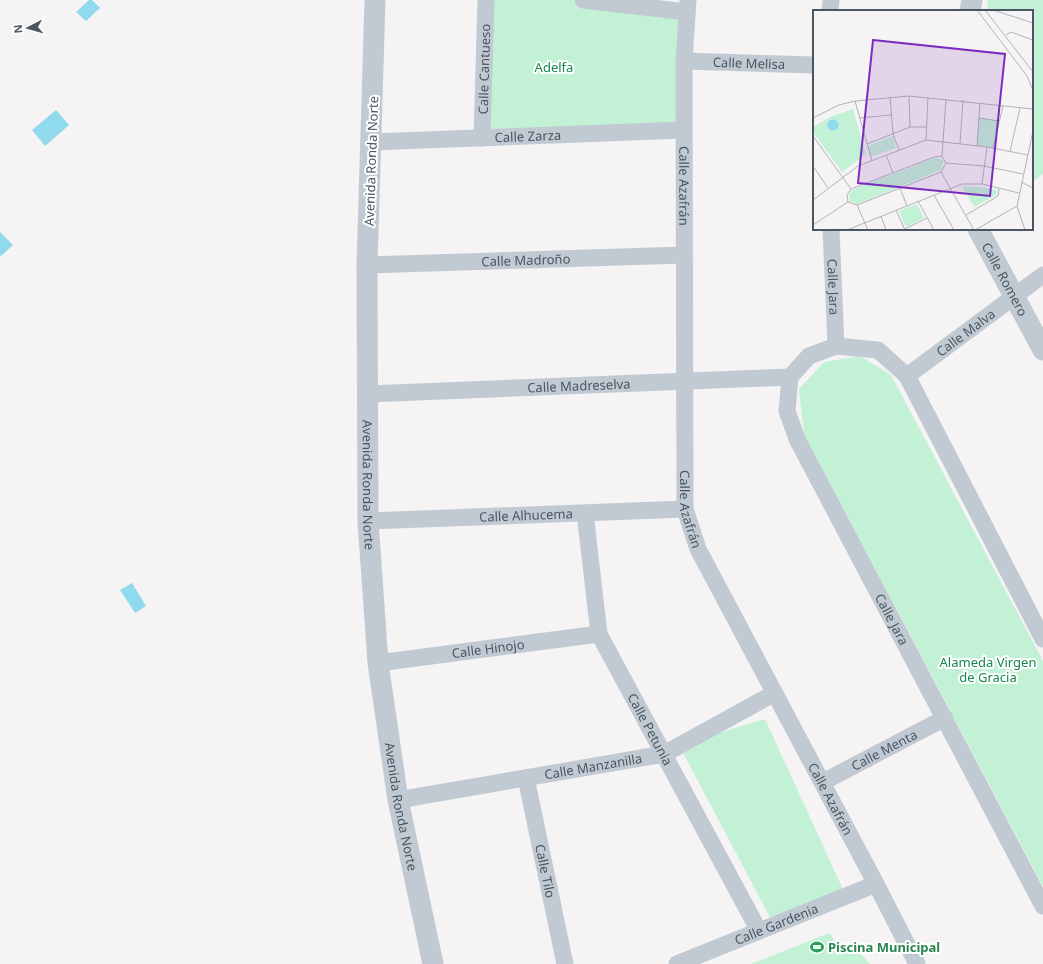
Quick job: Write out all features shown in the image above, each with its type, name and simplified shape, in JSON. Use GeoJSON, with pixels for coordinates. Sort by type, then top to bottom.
{"type":"FeatureCollection","features":[{"type":"Feature","properties":{"kind":"street","name":"Avenida Ronda Norte"},"geometry":{"type":"LineString","coordinates":[[375,0],[367,265],[368,521],[378,663],[398,800],[433,964]]}},
{"type":"Feature","properties":{"kind":"street","name":"Calle Cantueso"},"geometry":{"type":"LineString","coordinates":[[482,138],[486,0]]}},
{"type":"Feature","properties":{"kind":"street"},"geometry":{"type":"LineString","coordinates":[[583,0],[687,6]]}},
{"type":"Feature","properties":{"kind":"street"},"geometry":{"type":"LineString","coordinates":[[830,10],[831,0]]}},
{"type":"Feature","properties":{"kind":"street"},"geometry":{"type":"LineString","coordinates":[[970,10],[972,0]]}},
{"type":"Feature","properties":{"kind":"street","name":"Calle Azafrán"},"geometry":{"type":"LineString","coordinates":[[687,6],[684,61],[685,509],[698,549],[823,782],[917,964]]}},
{"type":"Feature","properties":{"kind":"street","name":"Calle Melisa"},"geometry":{"type":"LineString","coordinates":[[684,61],[813,65]]}},
{"type":"Feature","properties":{"kind":"street","name":"Calle Zarza"},"geometry":{"type":"LineString","coordinates":[[371,142],[684,130]]}},
{"type":"Feature","properties":{"kind":"street","name":"Calle Jara"},"geometry":{"type":"LineString","coordinates":[[831,230],[836,346]]}},
{"type":"Feature","properties":{"kind":"street","name":"Calle Romero"},"geometry":{"type":"LineString","coordinates":[[979,230],[1043,350]]}},
{"type":"Feature","properties":{"kind":"street","name":"Calle Madroño"},"geometry":{"type":"LineString","coordinates":[[367,265],[684,255]]}},
{"type":"Feature","properties":{"kind":"street","name":"Calle Malva"},"geometry":{"type":"LineString","coordinates":[[907,376],[1043,275]]}},
{"type":"Feature","properties":{"kind":"street"},"geometry":{"type":"LineString","coordinates":[[790,377],[809,356],[836,346],[878,350],[907,376],[1043,639]]}},
{"type":"Feature","properties":{"kind":"street","name":"Calle Jara"},"geometry":{"type":"LineString","coordinates":[[790,377],[787,410],[797,439],[1043,906]]}},
{"type":"Feature","properties":{"kind":"street","name":"Calle Madreselva"},"geometry":{"type":"LineString","coordinates":[[368,394],[790,377]]}},
{"type":"Feature","properties":{"kind":"street","name":"Calle Alhucema"},"geometry":{"type":"LineString","coordinates":[[368,521],[685,509]]}},
{"type":"Feature","properties":{"kind":"street","name":"Calle Petunia"},"geometry":{"type":"LineString","coordinates":[[585,513],[599,634],[759,931]]}},
{"type":"Feature","properties":{"kind":"street","name":"Calle Hinojo"},"geometry":{"type":"LineString","coordinates":[[378,663],[599,634]]}},
{"type":"Feature","properties":{"kind":"street","name":"Calle Manzanilla"},"geometry":{"type":"LineString","coordinates":[[398,800],[664,754],[775,693]]}},
{"type":"Feature","properties":{"kind":"street","name":"Calle Menta"},"geometry":{"type":"LineString","coordinates":[[823,782],[945,718]]}},
{"type":"Feature","properties":{"kind":"street","name":"Calle Tilo"},"geometry":{"type":"LineString","coordinates":[[526,778],[565,964]]}},
{"type":"Feature","properties":{"kind":"street","name":"Calle Gardenia"},"geometry":{"type":"LineString","coordinates":[[677,964],[876,884]]}},
{"type":"Feature","properties":{"kind":"green space","name":"Adelfa"},"geometry":{"type":"Polygon","coordinates":[[[486,0],[583,0],[687,12],[684,130],[482,138],[486,0]]]}},
{"type":"Feature","properties":{"kind":"green space"},"geometry":{"type":"Polygon","coordinates":[[[988,0],[1043,0],[1043,174],[1033,181],[1033,10],[987,10],[988,0]]]}},
{"type":"Feature","properties":{"kind":"green space","name":"Alameda Virgen de Gracia"},"geometry":{"type":"Polygon","coordinates":[[[860,356],[891,375],[1043,661],[1043,886],[804,434],[799,389],[824,362],[860,356]]]}},
{"type":"Feature","properties":{"kind":"green space"},"geometry":{"type":"Polygon","coordinates":[[[765,719],[846,896],[774,925],[679,745],[765,719]]]}},
{"type":"Feature","properties":{"kind":"green space","name":"Piscina Municipal"},"geometry":{"type":"Polygon","coordinates":[[[829,933],[843,951],[851,944],[870,964],[751,964],[829,933]]]}},
{"type":"Feature","properties":{"kind":"water"},"geometry":{"type":"Polygon","coordinates":[[[89,0],[92,0],[100,8],[86,21],[76,12],[89,0]]]}},
{"type":"Feature","properties":{"kind":"water"},"geometry":{"type":"Polygon","coordinates":[[[56,110],[69,125],[45,146],[32,130],[56,110]]]}},
{"type":"Feature","properties":{"kind":"water"},"geometry":{"type":"Polygon","coordinates":[[[0,232],[13,245],[1,256],[0,255],[0,232]]]}},
{"type":"Feature","properties":{"kind":"water"},"geometry":{"type":"Polygon","coordinates":[[[132,583],[146,606],[135,613],[120,590],[132,583]]]}},
{"type":"Feature","properties":{"kind":"place","name":"Piscina Municipal"},"geometry":{"type":"Point","coordinates":[817,947]}}]}
